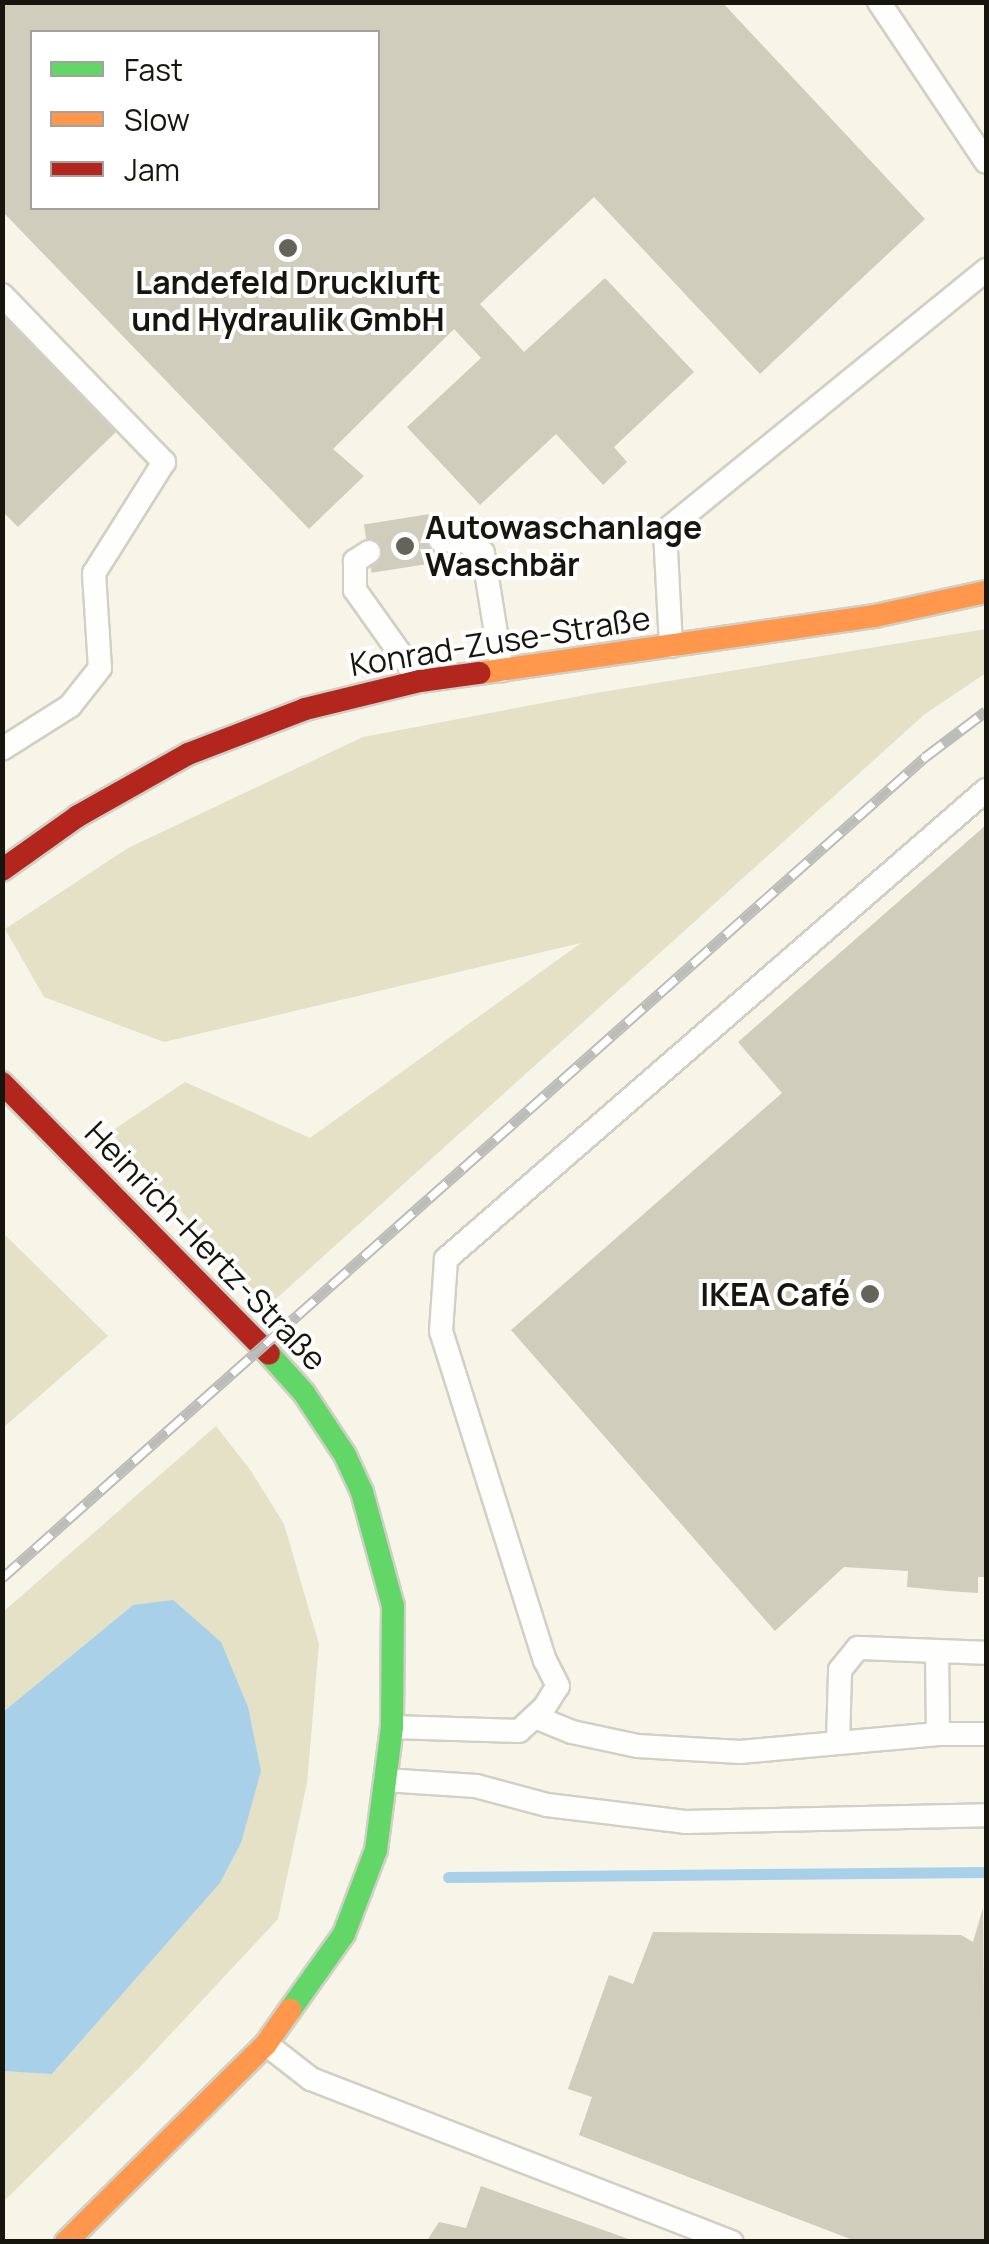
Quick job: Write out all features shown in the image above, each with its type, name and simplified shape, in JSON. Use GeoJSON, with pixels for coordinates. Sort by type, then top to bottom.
{"type":"FeatureCollection","features":[{"type":"Feature","properties":{"kind":"street","name":"Konrad-Zuse-Straße"},"geometry":{"type":"LineString","coordinates":[[2,870],[78,816],[188,754],[306,710],[420,681],[875,616],[986,592]]}},
{"type":"Feature","properties":{"kind":"street","name":"Heinrich-Hertz-Straße"},"geometry":{"type":"LineString","coordinates":[[2,1083],[235,1317],[304,1393],[345,1455],[378,1536],[394,1606],[392,1728],[376,1850],[344,1934],[266,2044],[66,2242]]}},
{"type":"Feature","properties":{"kind":"lane"},"geometry":{"type":"LineString","coordinates":[[879,2],[986,162]]}},
{"type":"Feature","properties":{"kind":"lane"},"geometry":{"type":"LineString","coordinates":[[671,646],[666,532],[986,270]]}},
{"type":"Feature","properties":{"kind":"lane"},"geometry":{"type":"LineString","coordinates":[[2,295],[164,462],[94,574],[100,668],[70,706],[2,749]]}},
{"type":"Feature","properties":{"kind":"lane"},"geometry":{"type":"LineString","coordinates":[[440,540],[464,541],[483,553],[502,670]]}},
{"type":"Feature","properties":{"kind":"lane"},"geometry":{"type":"LineString","coordinates":[[369,552],[355,561],[355,590],[420,681]]}},
{"type":"Feature","properties":{"kind":"lane"},"geometry":{"type":"LineString","coordinates":[[392,1728],[519,1731],[558,1686],[545,1661],[441,1332],[446,1259],[986,790]]}},
{"type":"Feature","properties":{"kind":"lane"},"geometry":{"type":"LineString","coordinates":[[838,1743],[840,1670],[858,1648],[986,1653]]}},
{"type":"Feature","properties":{"kind":"lane"},"geometry":{"type":"LineString","coordinates":[[938,1651],[938,1734]]}},
{"type":"Feature","properties":{"kind":"lane"},"geometry":{"type":"LineString","coordinates":[[535,1716],[572,1732],[638,1746],[740,1752],[938,1734],[986,1734]]}},
{"type":"Feature","properties":{"kind":"lane"},"geometry":{"type":"LineString","coordinates":[[385,1780],[476,1786],[547,1805],[685,1822],[986,1815]]}},
{"type":"Feature","properties":{"kind":"lane"},"geometry":{"type":"LineString","coordinates":[[266,2044],[311,2079],[730,2242]]}},
{"type":"Feature","properties":{"kind":"shaded area"},"geometry":{"type":"Polygon","coordinates":[[[986,629],[986,673],[925,714],[267,1307],[110,1132],[185,1082],[310,1138],[581,943],[164,1042],[44,997],[5,929],[128,848],[363,737],[596,693],[986,629]]]}},
{"type":"Feature","properties":{"kind":"shaded area"},"geometry":{"type":"Polygon","coordinates":[[[2,1232],[108,1336],[3,1428],[2,1428],[2,1232]]]}},
{"type":"Feature","properties":{"kind":"shaded area"},"geometry":{"type":"Polygon","coordinates":[[[216,1426],[251,1471],[284,1524],[319,1644],[307,1783],[278,1919],[139,2068],[3,2202],[3,2071],[53,2073],[220,1883],[241,1843],[133,1605],[3,1712],[3,1612],[216,1426]]]}},
{"type":"Feature","properties":{"kind":"water"},"geometry":{"type":"Polygon","coordinates":[[[173,1600],[221,1642],[248,1707],[261,1771],[241,1843],[220,1883],[52,2074],[3,2071],[3,1712],[133,1605],[173,1600]]]}},
{"type":"Feature","properties":{"kind":"building","name":"Landefeld Druckluft und Hydraulik GmbH"},"geometry":{"type":"Polygon","coordinates":[[[2,2],[722,2],[925,219],[760,374],[594,197],[480,304],[524,352],[605,278],[694,372],[614,447],[627,462],[603,485],[556,434],[480,505],[407,427],[481,358],[454,329],[333,449],[364,476],[309,529],[2,211],[2,2]]]}},
{"type":"Feature","properties":{"kind":"building"},"geometry":{"type":"Polygon","coordinates":[[[2,309],[119,429],[18,527],[2,511],[2,309]]]}},
{"type":"Feature","properties":{"kind":"building","name":"Autowaschanlage Waschbär"},"geometry":{"type":"Polygon","coordinates":[[[436,513],[444,561],[372,573],[364,524],[436,513]]]}},
{"type":"Feature","properties":{"kind":"building"},"geometry":{"type":"Polygon","coordinates":[[[986,825],[986,1577],[978,1577],[978,1593],[948,1591],[907,1587],[908,1571],[844,1567],[775,1631],[511,1330],[782,1093],[738,1042],[986,825]]]}},
{"type":"Feature","properties":{"kind":"building"},"geometry":{"type":"Polygon","coordinates":[[[983,1908],[986,2242],[858,2242],[579,2135],[592,2097],[568,2089],[609,1975],[633,1984],[653,1932],[961,1935],[973,1942],[983,1908]]]}},
{"type":"Feature","properties":{"kind":"building"},"geometry":{"type":"Polygon","coordinates":[[[481,2186],[634,2241],[426,2242],[439,2222],[466,2228],[481,2186]]]}},
{"type":"Feature","properties":{"kind":"waterway"},"geometry":{"type":"LineString","coordinates":[[448,1877],[986,1872]]}},
{"type":"Feature","properties":{"kind":"railway"},"geometry":{"type":"LineString","coordinates":[[2,1578],[925,757],[986,711]]}},
{"type":"Feature","properties":{"kind":"traffic: fast"},"geometry":{"type":"LineString","coordinates":[[269,1354],[304,1393],[345,1455],[362,1492],[393,1606],[392,1727],[376,1850],[344,1934],[290,2010]]}},
{"type":"Feature","properties":{"kind":"traffic: slow"},"geometry":{"type":"LineString","coordinates":[[479,673],[875,616],[986,592]]}},
{"type":"Feature","properties":{"kind":"traffic: slow"},"geometry":{"type":"LineString","coordinates":[[66,2242],[266,2044],[290,2010]]}},
{"type":"Feature","properties":{"kind":"traffic: jam"},"geometry":{"type":"LineString","coordinates":[[2,870],[78,816],[188,754],[305,709],[420,681],[479,673]]}},
{"type":"Feature","properties":{"kind":"traffic: jam"},"geometry":{"type":"LineString","coordinates":[[2,1083],[269,1354]]}},
{"type":"Feature","properties":{"kind":"place","name":"Landefeld Druckluft und Hydraulik GmbH"},"geometry":{"type":"Point","coordinates":[288,248]}},
{"type":"Feature","properties":{"kind":"place","name":"Autowaschanlage Waschbär"},"geometry":{"type":"Point","coordinates":[405,546]}},
{"type":"Feature","properties":{"kind":"place","name":"IKEA Café"},"geometry":{"type":"Point","coordinates":[870,1294]}}]}
